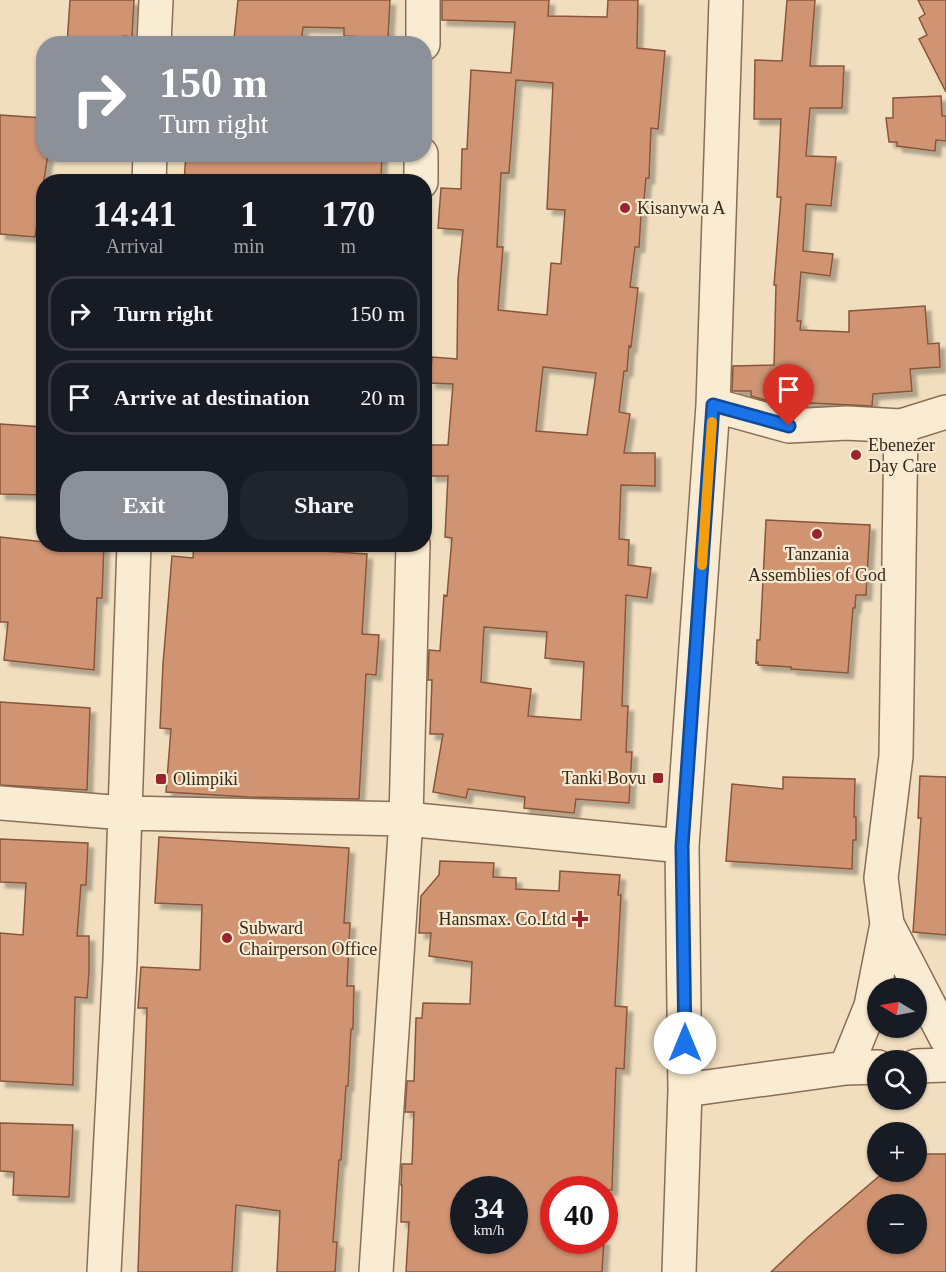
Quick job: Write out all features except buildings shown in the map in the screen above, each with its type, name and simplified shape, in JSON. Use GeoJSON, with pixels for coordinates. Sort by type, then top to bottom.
{"type":"FeatureCollection","features":[{"type":"Feature","properties":{"kind":"street"},"geometry":{"type":"LineString","coordinates":[[154,36],[156,0]]}},
{"type":"Feature","properties":{"kind":"street"},"geometry":{"type":"LineString","coordinates":[[423,0],[423,36]]}},
{"type":"Feature","properties":{"kind":"street"},"geometry":{"type":"LineString","coordinates":[[679,1272],[685,1090],[682,846],[713,405],[726,0]]}},
{"type":"Feature","properties":{"kind":"street"},"geometry":{"type":"LineString","coordinates":[[713,405],[789,426],[847,423],[901,426],[946,412]]}},
{"type":"Feature","properties":{"kind":"street"},"geometry":{"type":"LineString","coordinates":[[685,1090],[862,1068],[887,924],[881,878],[896,756],[901,426]]}},
{"type":"Feature","properties":{"kind":"street"},"geometry":{"type":"LineString","coordinates":[[104,1272],[120,961],[134,552]]}},
{"type":"Feature","properties":{"kind":"street"},"geometry":{"type":"LineString","coordinates":[[376,1272],[406,819],[413,552]]}},
{"type":"Feature","properties":{"kind":"street"},"geometry":{"type":"LineString","coordinates":[[0,803],[124,813],[406,819],[682,846]]}},
{"type":"Feature","properties":{"kind":"street"},"geometry":{"type":"LineString","coordinates":[[887,924],[946,1038]]}},
{"type":"Feature","properties":{"kind":"street"},"geometry":{"type":"LineString","coordinates":[[927,1066],[946,1065]]}},
{"type":"Feature","properties":{"kind":"slow traffic"},"geometry":{"type":"LineString","coordinates":[[702,565],[712,422]]}},
{"type":"Feature","properties":{"kind":"place","name":"Kisanywa A"},"geometry":{"type":"Point","coordinates":[625,208]}},
{"type":"Feature","properties":{"kind":"place","name":"Ebenezer Day Care"},"geometry":{"type":"Point","coordinates":[856,455]}},
{"type":"Feature","properties":{"kind":"place","name":"Tanzania Assemblies of God"},"geometry":{"type":"Point","coordinates":[817,534]}},
{"type":"Feature","properties":{"kind":"place","name":"Tanki Bovu"},"geometry":{"type":"Point","coordinates":[658,778]}},
{"type":"Feature","properties":{"kind":"place","name":"Olimpiki"},"geometry":{"type":"Point","coordinates":[161,779]}},
{"type":"Feature","properties":{"kind":"place","name":"Hansmax. Co.Ltd"},"geometry":{"type":"Point","coordinates":[580,919]}},
{"type":"Feature","properties":{"kind":"place","name":"Subward Chairperson Office"},"geometry":{"type":"Point","coordinates":[227,938]}},
{"type":"Feature","properties":{"kind":"route"},"geometry":{"type":"LineString","coordinates":[[685,1043],[682,846],[713,405],[789,426]]}}]}
